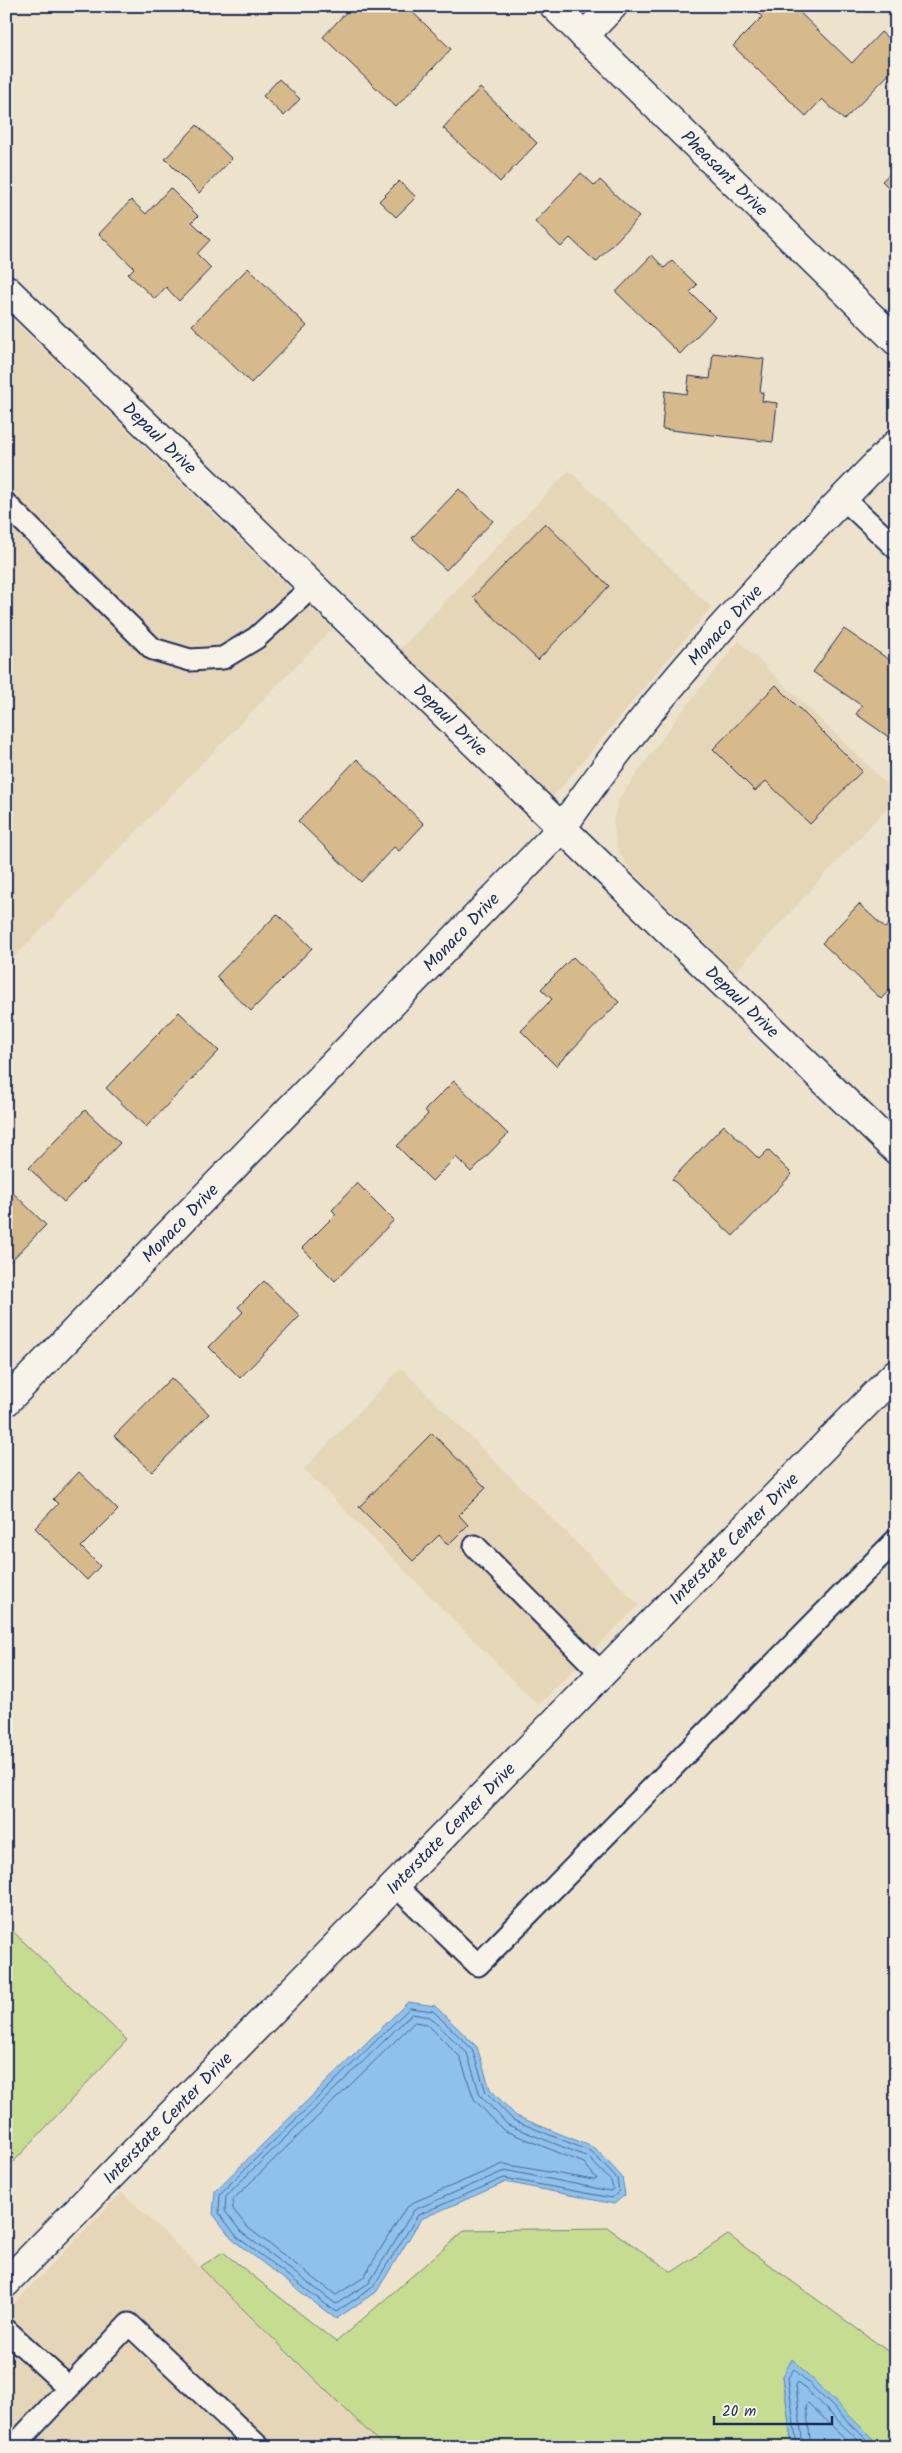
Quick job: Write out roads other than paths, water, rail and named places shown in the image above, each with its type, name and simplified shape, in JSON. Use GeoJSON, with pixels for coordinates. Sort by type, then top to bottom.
{"type":"FeatureCollection","features":[{"type":"Feature","properties":{"kind":"street","name":"Pheasant Drive"},"geometry":{"type":"LineString","coordinates":[[554,6],[896,341]]}},
{"type":"Feature","properties":{"kind":"street"},"geometry":{"type":"LineString","coordinates":[[584,36],[613,6]]}},
{"type":"Feature","properties":{"kind":"street","name":"Depaul Drive"},"geometry":{"type":"LineString","coordinates":[[6,289],[896,1150]]}},
{"type":"Feature","properties":{"kind":"street","name":"Monaco Drive"},"geometry":{"type":"LineString","coordinates":[[6,1402],[562,828],[591,785],[660,699],[721,628],[896,444]]}},
{"type":"Feature","properties":{"kind":"street","name":"Interstate Center Drive"},"geometry":{"type":"LineString","coordinates":[[6,2283],[896,1373]]}},
{"type":"Feature","properties":{"kind":"lane"},"geometry":{"type":"LineString","coordinates":[[843,498],[896,548]]}},
{"type":"Feature","properties":{"kind":"lane"},"geometry":{"type":"LineString","coordinates":[[6,504],[153,649],[190,660],[223,658],[256,638],[313,586]]}},
{"type":"Feature","properties":{"kind":"lane"},"geometry":{"type":"LineString","coordinates":[[396,1886],[478,1965],[896,1540]]}},
{"type":"Feature","properties":{"kind":"lane"},"geometry":{"type":"LineString","coordinates":[[475,1546],[602,1674]]}},
{"type":"Feature","properties":{"kind":"lane"},"geometry":{"type":"LineString","coordinates":[[12,2447],[129,2324],[259,2447]]}},
{"type":"Feature","properties":{"kind":"lane"},"geometry":{"type":"LineString","coordinates":[[6,2330],[68,2387]]}},
{"type":"Feature","properties":{"kind":"water"},"geometry":{"type":"Polygon","coordinates":[[[408,2002],[435,2006],[477,2047],[490,2089],[516,2116],[595,2148],[622,2177],[625,2195],[614,2204],[506,2182],[421,2219],[377,2291],[336,2319],[233,2240],[213,2214],[215,2191],[408,2002]]]}},
{"type":"Feature","properties":{"kind":"water"},"geometry":{"type":"Polygon","coordinates":[[[792,2359],[874,2440],[868,2447],[792,2447],[783,2376],[792,2359]]]}}]}
